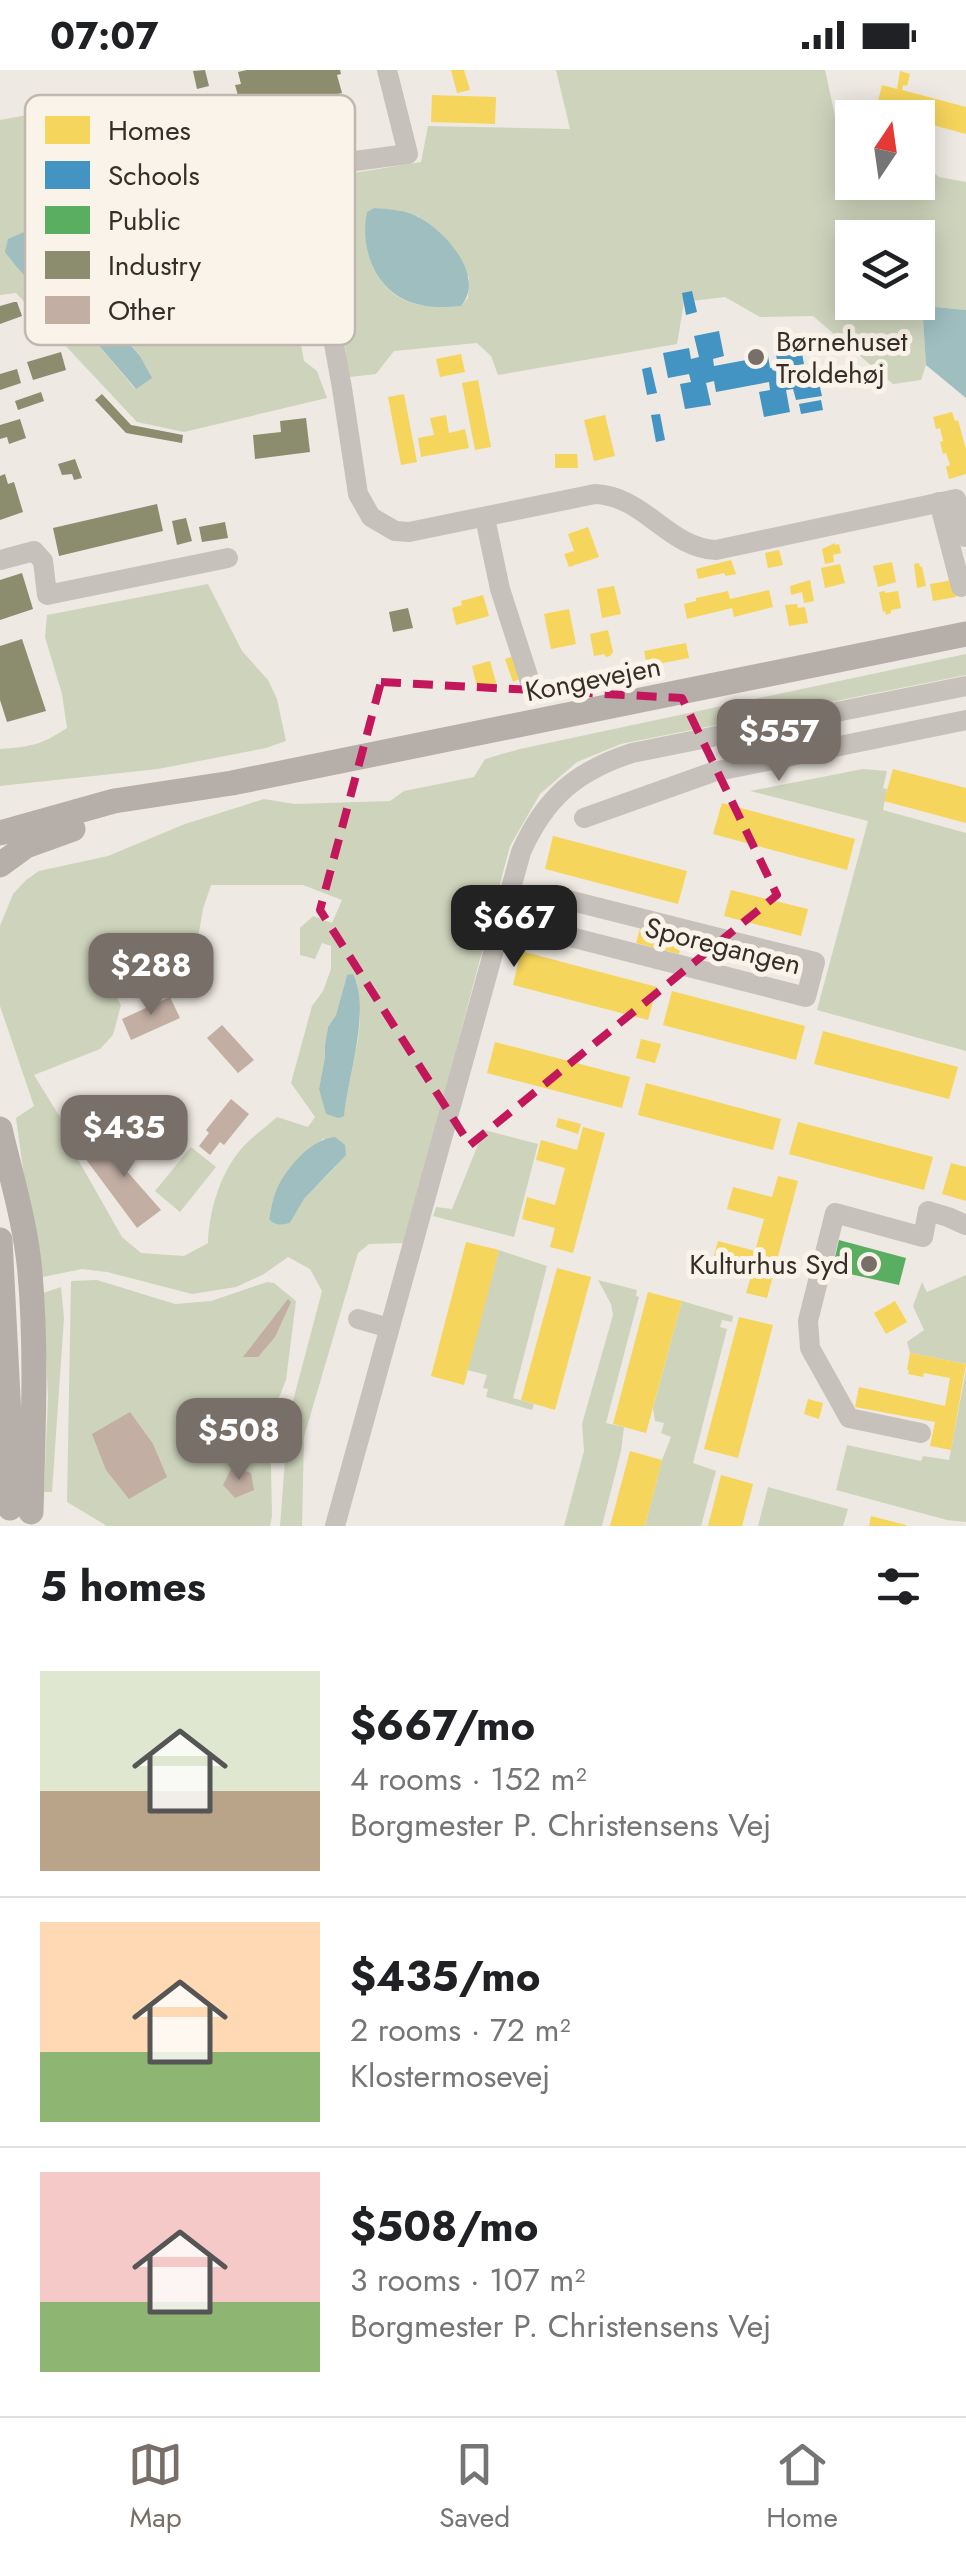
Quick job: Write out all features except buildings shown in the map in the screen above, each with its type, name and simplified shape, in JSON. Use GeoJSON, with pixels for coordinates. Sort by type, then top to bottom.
{"type":"FeatureCollection","features":[{"type":"Feature","properties":{"kind":"main road","name":"Kongevejen"},"geometry":{"type":"LineString","coordinates":[[0,833],[114,800],[232,784],[966,634]]}},
{"type":"Feature","properties":{"kind":"main road","name":"Kongevejen"},"geometry":{"type":"LineString","coordinates":[[0,865],[37,840],[232,784]]}},
{"type":"Feature","properties":{"kind":"main road"},"geometry":{"type":"LineString","coordinates":[[0,816],[122,787],[232,784]]}},
{"type":"Feature","properties":{"kind":"main road"},"geometry":{"type":"LineString","coordinates":[[0,1129],[30,1269],[36,1371],[21,1514]]}},
{"type":"Feature","properties":{"kind":"main road"},"geometry":{"type":"LineString","coordinates":[[0,1240],[9,1416],[21,1514]]}},
{"type":"Feature","properties":{"kind":"street"},"geometry":{"type":"LineString","coordinates":[[355,161],[408,154],[387,70]]}},
{"type":"Feature","properties":{"kind":"street"},"geometry":{"type":"LineString","coordinates":[[334,345],[358,494],[372,517],[395,531],[485,518],[595,494],[624,499],[703,550],[956,498],[966,536]]}},
{"type":"Feature","properties":{"kind":"street"},"geometry":{"type":"LineString","coordinates":[[939,502],[961,586]]}},
{"type":"Feature","properties":{"kind":"street"},"geometry":{"type":"LineString","coordinates":[[485,518],[500,589],[530,682]]}},
{"type":"Feature","properties":{"kind":"street"},"geometry":{"type":"LineString","coordinates":[[0,560],[34,551],[42,562],[47,595],[228,558]]}},
{"type":"Feature","properties":{"kind":"street"},"geometry":{"type":"LineString","coordinates":[[335,1526],[520,852],[546,807],[584,772],[632,753],[966,686]]}},
{"type":"Feature","properties":{"kind":"street"},"geometry":{"type":"LineString","coordinates":[[584,818],[713,772],[966,720]]}},
{"type":"Feature","properties":{"kind":"street"},"geometry":{"type":"LineString","coordinates":[[710,738],[713,772]]}},
{"type":"Feature","properties":{"kind":"street","name":"Sporegangen"},"geometry":{"type":"LineString","coordinates":[[548,895],[815,962],[806,996],[539,929],[541,921],[548,895]]}},
{"type":"Feature","properties":{"kind":"street","name":"Sporegangen"},"geometry":{"type":"LineString","coordinates":[[504,912],[541,921]]}},
{"type":"Feature","properties":{"kind":"street"},"geometry":{"type":"LineString","coordinates":[[920,1434],[849,1418],[810,1348],[808,1322],[835,1213],[923,1237],[928,1211],[966,1225]]}},
{"type":"Feature","properties":{"kind":"street"},"geometry":{"type":"LineString","coordinates":[[358,1319],[389,1328]]}},
{"type":"Feature","properties":{"kind":"highlighted area"},"geometry":{"type":"Polygon","coordinates":[[[381,682],[682,698],[777,895],[470,1145],[320,910],[381,682]]]}},
{"type":"Feature","properties":{"kind":"green space"},"geometry":{"type":"Polygon","coordinates":[[[556,70],[825,70],[835,116],[835,200],[935,200],[935,174],[966,182],[966,310],[935,307],[935,220],[835,220],[835,320],[923,320],[926,365],[921,380],[893,384],[813,316],[760,317],[725,297],[684,302],[677,344],[498,375],[491,356],[477,343],[394,351],[376,374],[349,377],[345,345],[355,345],[355,173],[421,162],[428,126],[570,129],[556,70]],[[374,208],[368,212],[366,242],[375,270],[393,293],[406,301],[426,306],[461,306],[468,298],[469,277],[418,216],[374,208]]]}},
{"type":"Feature","properties":{"kind":"green space"},"geometry":{"type":"Polygon","coordinates":[[[25,115],[25,242],[6,252],[25,275],[25,303],[16,293],[0,295],[0,120],[25,115]]]}},
{"type":"Feature","properties":{"kind":"green space"},"geometry":{"type":"Polygon","coordinates":[[[65,345],[98,345],[135,389],[151,378],[131,345],[301,345],[304,361],[317,371],[327,398],[184,432],[137,422],[65,345]]]}},
{"type":"Feature","properties":{"kind":"green space"},"geometry":{"type":"Polygon","coordinates":[[[208,584],[242,651],[268,680],[277,699],[286,741],[158,769],[0,786],[0,749],[35,744],[67,728],[62,694],[45,637],[47,615],[208,584]]]}},
{"type":"Feature","properties":{"kind":"green space"},"geometry":{"type":"Polygon","coordinates":[[[966,654],[966,675],[621,744],[577,762],[540,794],[510,846],[405,1243],[369,1244],[358,1253],[304,1437],[302,1526],[280,1526],[288,1420],[322,1291],[310,1269],[288,1257],[236,1287],[192,1294],[82,1269],[38,1278],[16,1118],[34,1106],[0,1006],[0,926],[13,894],[39,871],[108,856],[185,824],[264,799],[295,804],[390,801],[404,791],[474,777],[485,759],[966,654]],[[211,885],[197,944],[150,952],[119,952],[110,973],[121,1005],[113,1035],[100,1049],[34,1075],[81,1151],[76,1156],[122,1237],[141,1253],[184,1256],[208,1243],[217,1193],[242,1148],[277,1117],[308,1127],[315,1117],[291,1083],[312,1006],[331,969],[331,946],[322,943],[315,959],[300,955],[300,928],[313,916],[332,923],[342,900],[303,885],[211,885]],[[347,975],[336,1015],[328,1027],[319,1090],[343,1116],[360,1019],[357,982],[347,975]],[[324,1138],[296,1164],[277,1193],[269,1219],[290,1223],[304,1199],[336,1166],[324,1138]]]}},
{"type":"Feature","properties":{"kind":"green space"},"geometry":{"type":"Polygon","coordinates":[[[863,769],[887,771],[883,810],[966,833],[966,1051],[817,1010],[868,821],[750,791],[863,769]]]}},
{"type":"Feature","properties":{"kind":"green space"},"geometry":{"type":"Polygon","coordinates":[[[97,1102],[108,1121],[78,1139],[67,1119],[97,1102]]]}},
{"type":"Feature","properties":{"kind":"green space"},"geometry":{"type":"Polygon","coordinates":[[[484,1130],[538,1144],[514,1237],[433,1216],[436,1207],[452,1209],[484,1130]]]}},
{"type":"Feature","properties":{"kind":"green space"},"geometry":{"type":"Polygon","coordinates":[[[191,1147],[216,1167],[180,1212],[155,1191],[191,1147]]]}},
{"type":"Feature","properties":{"kind":"green space"},"geometry":{"type":"Polygon","coordinates":[[[499,1250],[547,1266],[513,1398],[534,1404],[532,1410],[486,1397],[488,1389],[483,1388],[487,1375],[467,1370],[499,1250]]]}},
{"type":"Feature","properties":{"kind":"green space"},"geometry":{"type":"Polygon","coordinates":[[[966,1275],[966,1364],[910,1353],[907,1342],[924,1330],[913,1306],[922,1282],[927,1292],[966,1275]]]}},
{"type":"Feature","properties":{"kind":"green space"},"geometry":{"type":"Polygon","coordinates":[[[97,1280],[175,1304],[211,1301],[267,1282],[296,1301],[286,1380],[270,1420],[270,1526],[107,1526],[67,1502],[71,1281],[97,1280]]]}},
{"type":"Feature","properties":{"kind":"green space"},"geometry":{"type":"Polygon","coordinates":[[[598,1280],[637,1290],[639,1297],[606,1423],[624,1427],[621,1451],[602,1526],[564,1526],[584,1451],[582,1424],[613,1315],[598,1280]]]}},
{"type":"Feature","properties":{"kind":"green space"},"geometry":{"type":"Polygon","coordinates":[[[61,1287],[64,1318],[52,1492],[44,1492],[48,1397],[43,1293],[61,1287]]]}},
{"type":"Feature","properties":{"kind":"green space"},"geometry":{"type":"Polygon","coordinates":[[[682,1301],[733,1316],[732,1322],[722,1320],[720,1327],[727,1329],[693,1463],[716,1471],[701,1526],[645,1526],[671,1437],[661,1433],[664,1423],[655,1421],[653,1408],[682,1301]]]}},
{"type":"Feature","properties":{"kind":"green space"},"geometry":{"type":"Polygon","coordinates":[[[966,1370],[966,1522],[836,1490],[847,1445],[921,1461],[923,1456],[949,1460],[966,1370]]]}},
{"type":"Feature","properties":{"kind":"green space"},"geometry":{"type":"Polygon","coordinates":[[[768,1487],[848,1509],[843,1526],[758,1526],[768,1487]]]}},
{"type":"Feature","properties":{"kind":"water"},"geometry":{"type":"Polygon","coordinates":[[[374,208],[415,215],[451,244],[469,282],[461,306],[421,305],[393,293],[382,282],[366,242],[367,212],[374,208]]]}},
{"type":"Feature","properties":{"kind":"water"},"geometry":{"type":"Polygon","coordinates":[[[25,232],[25,275],[5,252],[8,239],[25,232]]]}},
{"type":"Feature","properties":{"kind":"water"},"geometry":{"type":"Polygon","coordinates":[[[935,307],[966,310],[966,398],[926,365],[923,320],[935,320],[935,307]]]}},
{"type":"Feature","properties":{"kind":"water"},"geometry":{"type":"Polygon","coordinates":[[[98,345],[131,345],[140,356],[152,378],[136,389],[98,345]]]}},
{"type":"Feature","properties":{"kind":"water"},"geometry":{"type":"Polygon","coordinates":[[[353,974],[360,1005],[359,1024],[344,1116],[339,1118],[326,1114],[319,1089],[328,1027],[336,1015],[347,975],[353,974]]]}},
{"type":"Feature","properties":{"kind":"water"},"geometry":{"type":"Polygon","coordinates":[[[335,1137],[345,1145],[346,1155],[304,1199],[290,1223],[279,1224],[269,1219],[275,1194],[291,1166],[316,1144],[335,1137]]]}},
{"type":"Feature","properties":{"kind":"place","name":"Børnehuset Troldehøj"},"geometry":{"type":"Point","coordinates":[756,357]}},
{"type":"Feature","properties":{"kind":"place","name":"Kulturhus Syd"},"geometry":{"type":"Point","coordinates":[869,1264]}}]}
